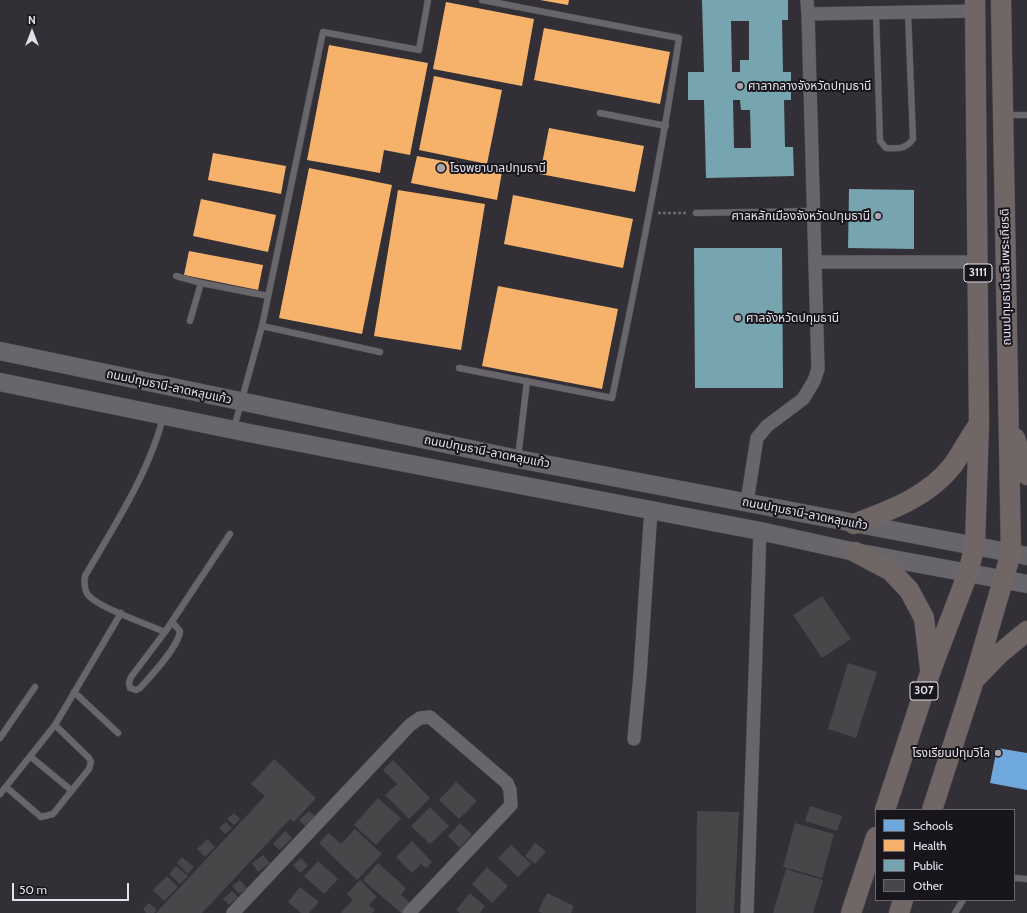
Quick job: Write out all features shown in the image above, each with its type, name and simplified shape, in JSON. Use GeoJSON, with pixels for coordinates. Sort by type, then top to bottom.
{"type":"FeatureCollection","features":[{"type":"Feature","properties":{"kind":"main road","name":"ถนนปทุมธานีเฉลิมพระเกียรติ"},"geometry":{"type":"LineString","coordinates":[[932,809],[974,680],[1004,580],[1019,555],[1008,418],[1001,0]]}},
{"type":"Feature","properties":{"kind":"main road","name":"3111"},"geometry":{"type":"LineString","coordinates":[[975,6],[979,424],[975,545]]}},
{"type":"Feature","properties":{"kind":"main road","name":"ถนนปทุมธานี-ลาดหลุมแก้ว"},"geometry":{"type":"LineString","coordinates":[[0,351],[518,459],[747,502],[854,524],[975,545],[1019,555]]}},
{"type":"Feature","properties":{"kind":"main road","name":"ถนนปทุมธานี-ลาดหลุมแก้ว"},"geometry":{"type":"LineString","coordinates":[[0,382],[234,430],[760,530],[855,552],[1027,584]]}},
{"type":"Feature","properties":{"kind":"main road"},"geometry":{"type":"LineString","coordinates":[[1008,418],[1027,475]]}},
{"type":"Feature","properties":{"kind":"main road"},"geometry":{"type":"LineString","coordinates":[[854,524],[901,506],[922,494],[939,480],[953,465],[979,424]]}},
{"type":"Feature","properties":{"kind":"main road"},"geometry":{"type":"LineString","coordinates":[[968,573],[975,545]]}},
{"type":"Feature","properties":{"kind":"main road"},"geometry":{"type":"LineString","coordinates":[[855,552],[891,571],[909,590],[924,618],[930,670]]}},
{"type":"Feature","properties":{"kind":"main road","name":"307"},"geometry":{"type":"LineString","coordinates":[[885,809],[930,670],[968,573]]}},
{"type":"Feature","properties":{"kind":"main road"},"geometry":{"type":"LineString","coordinates":[[974,680],[998,655],[1027,632]]}},
{"type":"Feature","properties":{"kind":"main road"},"geometry":{"type":"LineString","coordinates":[[851,913],[875,840]]}},
{"type":"Feature","properties":{"kind":"main road"},"geometry":{"type":"LineString","coordinates":[[899,913],[903,901]]}},
{"type":"Feature","properties":{"kind":"street"},"geometry":{"type":"LineString","coordinates":[[747,502],[757,438],[767,426],[803,399],[814,381],[818,369],[807,0]]}},
{"type":"Feature","properties":{"kind":"street"},"geometry":{"type":"LineString","coordinates":[[808,14],[908,12],[975,6]]}},
{"type":"Feature","properties":{"kind":"street"},"geometry":{"type":"LineString","coordinates":[[815,262],[978,262]]}},
{"type":"Feature","properties":{"kind":"street"},"geometry":{"type":"LineString","coordinates":[[634,739],[651,509]]}},
{"type":"Feature","properties":{"kind":"street"},"geometry":{"type":"LineString","coordinates":[[747,913],[760,530]]}},
{"type":"Feature","properties":{"kind":"street"},"geometry":{"type":"LineString","coordinates":[[233,913],[410,725],[420,718],[430,717],[507,783],[511,805],[409,913]]}},
{"type":"Feature","properties":{"kind":"lane"},"geometry":{"type":"LineString","coordinates":[[234,430],[262,326],[323,32],[419,50],[428,0]]}},
{"type":"Feature","properties":{"kind":"lane"},"geometry":{"type":"LineString","coordinates":[[459,368],[612,398],[650,214],[666,126],[679,38],[482,0]]}},
{"type":"Feature","properties":{"kind":"lane"},"geometry":{"type":"LineString","coordinates":[[876,13],[880,141],[886,148],[898,149],[909,146],[913,138],[908,12]]}},
{"type":"Feature","properties":{"kind":"lane"},"geometry":{"type":"LineString","coordinates":[[600,113],[666,126]]}},
{"type":"Feature","properties":{"kind":"lane"},"geometry":{"type":"LineString","coordinates":[[1003,115],[1027,115]]}},
{"type":"Feature","properties":{"kind":"lane"},"geometry":{"type":"LineString","coordinates":[[696,213],[813,212]]}},
{"type":"Feature","properties":{"kind":"lane"},"geometry":{"type":"LineString","coordinates":[[176,276],[201,283],[268,296]]}},
{"type":"Feature","properties":{"kind":"lane"},"geometry":{"type":"LineString","coordinates":[[190,321],[201,283]]}},
{"type":"Feature","properties":{"kind":"lane"},"geometry":{"type":"LineString","coordinates":[[262,326],[380,352]]}},
{"type":"Feature","properties":{"kind":"lane"},"geometry":{"type":"LineString","coordinates":[[518,459],[527,381]]}},
{"type":"Feature","properties":{"kind":"lane"},"geometry":{"type":"LineString","coordinates":[[164,416],[158,440],[146,466],[85,576],[84,587],[88,596],[99,603],[165,632]]}},
{"type":"Feature","properties":{"kind":"lane"},"geometry":{"type":"LineString","coordinates":[[172,622],[180,631],[179,637],[173,647],[140,688],[136,690],[130,688],[128,683],[131,677],[172,622],[230,534]]}},
{"type":"Feature","properties":{"kind":"lane"},"geometry":{"type":"LineString","coordinates":[[0,794],[55,725],[121,613]]}},
{"type":"Feature","properties":{"kind":"lane"},"geometry":{"type":"LineString","coordinates":[[0,738],[35,687]]}},
{"type":"Feature","properties":{"kind":"lane"},"geometry":{"type":"LineString","coordinates":[[74,692],[118,733]]}},
{"type":"Feature","properties":{"kind":"lane"},"geometry":{"type":"LineString","coordinates":[[6,787],[44,818],[52,814],[89,769],[91,762],[89,758],[55,725]]}},
{"type":"Feature","properties":{"kind":"lane"},"geometry":{"type":"LineString","coordinates":[[31,757],[72,790]]}},
{"type":"Feature","properties":{"kind":"lane"},"geometry":{"type":"LineString","coordinates":[[1015,878],[1027,879]]}},
{"type":"Feature","properties":{"kind":"lane"},"geometry":{"type":"LineString","coordinates":[[955,913],[962,901]]}},
{"type":"Feature","properties":{"kind":"path"},"geometry":{"type":"LineString","coordinates":[[650,214],[696,213]]}},
{"type":"Feature","properties":{"kind":"building: Schools"},"geometry":{"type":"Polygon","coordinates":[[[997,748],[1027,753],[1027,790],[990,783],[997,748]]]}},
{"type":"Feature","properties":{"kind":"building: Health"},"geometry":{"type":"Polygon","coordinates":[[[540,0],[569,0],[568,5],[540,0]]]}},
{"type":"Feature","properties":{"kind":"building: Health"},"geometry":{"type":"Polygon","coordinates":[[[446,2],[534,19],[522,86],[433,69],[446,2]]]}},
{"type":"Feature","properties":{"kind":"building: Health"},"geometry":{"type":"Polygon","coordinates":[[[544,28],[670,52],[660,104],[534,80],[544,28]]]}},
{"type":"Feature","properties":{"kind":"building: Health"},"geometry":{"type":"Polygon","coordinates":[[[329,45],[428,63],[410,155],[384,150],[380,173],[307,160],[329,45]]]}},
{"type":"Feature","properties":{"kind":"building: Health"},"geometry":{"type":"Polygon","coordinates":[[[434,76],[502,90],[487,164],[419,150],[434,76]]]}},
{"type":"Feature","properties":{"kind":"building: Health"},"geometry":{"type":"Polygon","coordinates":[[[549,128],[644,146],[635,192],[540,174],[549,128]]]}},
{"type":"Feature","properties":{"kind":"building: Health"},"geometry":{"type":"Polygon","coordinates":[[[213,153],[286,166],[281,194],[208,180],[213,153]]]}},
{"type":"Feature","properties":{"kind":"building: Health"},"geometry":{"type":"Polygon","coordinates":[[[417,156],[502,172],[497,200],[411,183],[417,156]]]}},
{"type":"Feature","properties":{"kind":"building: Health"},"geometry":{"type":"Polygon","coordinates":[[[309,168],[392,185],[362,334],[279,318],[309,168]]]}},
{"type":"Feature","properties":{"kind":"building: Health"},"geometry":{"type":"Polygon","coordinates":[[[398,190],[485,204],[461,350],[374,336],[398,190]]]}},
{"type":"Feature","properties":{"kind":"building: Health"},"geometry":{"type":"Polygon","coordinates":[[[513,195],[633,219],[623,268],[504,244],[513,195]]]}},
{"type":"Feature","properties":{"kind":"building: Health"},"geometry":{"type":"Polygon","coordinates":[[[201,199],[276,215],[268,252],[193,236],[201,199]]]}},
{"type":"Feature","properties":{"kind":"building: Health"},"geometry":{"type":"Polygon","coordinates":[[[189,251],[263,265],[258,290],[184,275],[189,251]]]}},
{"type":"Feature","properties":{"kind":"building: Health"},"geometry":{"type":"Polygon","coordinates":[[[498,286],[618,309],[602,389],[482,366],[498,286]]]}},
{"type":"Feature","properties":{"kind":"building: Public","name":"ศาลากลางจังหวัดปทุมธานี"},"geometry":{"type":"Polygon","coordinates":[[[702,0],[788,0],[788,20],[782,20],[783,72],[791,72],[791,100],[784,100],[785,147],[793,147],[794,176],[706,178],[704,100],[688,100],[688,72],[704,72],[702,0]],[[731,21],[732,72],[740,72],[740,60],[749,60],[749,21],[731,21]],[[733,100],[734,148],[751,148],[750,110],[741,110],[740,100],[733,100]]]}},
{"type":"Feature","properties":{"kind":"building: Public"},"geometry":{"type":"Polygon","coordinates":[[[849,189],[914,190],[914,249],[848,248],[849,189]]]}},
{"type":"Feature","properties":{"kind":"building: Public","name":"ศาลจังหวัดปทุมธานี"},"geometry":{"type":"Polygon","coordinates":[[[694,248],[782,248],[783,388],[695,388],[694,248]]]}},
{"type":"Feature","properties":{"kind":"building: Other"},"geometry":{"type":"Polygon","coordinates":[[[822,596],[851,639],[822,658],[793,615],[822,596]]]}},
{"type":"Feature","properties":{"kind":"building: Other"},"geometry":{"type":"Polygon","coordinates":[[[848,663],[877,672],[856,738],[828,729],[848,663]]]}},
{"type":"Feature","properties":{"kind":"building: Other"},"geometry":{"type":"Polygon","coordinates":[[[274,759],[316,798],[294,822],[290,819],[202,913],[156,913],[265,796],[251,784],[274,759]]]}},
{"type":"Feature","properties":{"kind":"building: Other"},"geometry":{"type":"Polygon","coordinates":[[[393,760],[430,798],[409,819],[385,795],[397,784],[383,770],[393,760]]]}},
{"type":"Feature","properties":{"kind":"building: Other"},"geometry":{"type":"Polygon","coordinates":[[[456,782],[477,801],[459,819],[439,800],[456,782]]]}},
{"type":"Feature","properties":{"kind":"building: Other"},"geometry":{"type":"Polygon","coordinates":[[[378,798],[401,818],[376,845],[354,825],[378,798]]]}},
{"type":"Feature","properties":{"kind":"building: Other"},"geometry":{"type":"Polygon","coordinates":[[[810,806],[842,816],[837,831],[805,821],[810,806]]]}},
{"type":"Feature","properties":{"kind":"building: Other"},"geometry":{"type":"Polygon","coordinates":[[[430,807],[449,826],[430,844],[411,826],[430,807]]]}},
{"type":"Feature","properties":{"kind":"building: Other"},"geometry":{"type":"Polygon","coordinates":[[[309,811],[315,816],[305,826],[299,820],[309,811]]]}},
{"type":"Feature","properties":{"kind":"building: Other"},"geometry":{"type":"Polygon","coordinates":[[[697,811],[739,812],[734,913],[696,913],[697,811]]]}},
{"type":"Feature","properties":{"kind":"building: Other"},"geometry":{"type":"Polygon","coordinates":[[[234,813],[240,819],[234,825],[227,819],[234,813]]]}},
{"type":"Feature","properties":{"kind":"building: Other"},"geometry":{"type":"Polygon","coordinates":[[[226,822],[232,828],[225,834],[219,828],[226,822]]]}},
{"type":"Feature","properties":{"kind":"building: Other"},"geometry":{"type":"Polygon","coordinates":[[[460,823],[472,834],[460,848],[448,836],[460,823]]]}},
{"type":"Feature","properties":{"kind":"building: Other"},"geometry":{"type":"Polygon","coordinates":[[[795,823],[834,834],[822,878],[783,867],[795,823]]]}},
{"type":"Feature","properties":{"kind":"building: Other"},"geometry":{"type":"Polygon","coordinates":[[[355,829],[382,854],[357,880],[319,843],[329,833],[341,844],[355,829]]]}},
{"type":"Feature","properties":{"kind":"building: Other"},"geometry":{"type":"Polygon","coordinates":[[[285,831],[292,838],[280,850],[273,844],[285,831]]]}},
{"type":"Feature","properties":{"kind":"building: Other"},"geometry":{"type":"Polygon","coordinates":[[[207,839],[215,847],[205,857],[197,849],[207,839]]]}},
{"type":"Feature","properties":{"kind":"building: Other"},"geometry":{"type":"Polygon","coordinates":[[[412,841],[432,862],[426,868],[421,864],[412,873],[396,857],[412,841]]]}},
{"type":"Feature","properties":{"kind":"building: Other"},"geometry":{"type":"Polygon","coordinates":[[[535,843],[546,851],[535,864],[525,856],[535,843]]]}},
{"type":"Feature","properties":{"kind":"building: Other"},"geometry":{"type":"Polygon","coordinates":[[[511,845],[531,864],[518,877],[498,858],[511,845]]]}},
{"type":"Feature","properties":{"kind":"building: Other"},"geometry":{"type":"Polygon","coordinates":[[[263,855],[270,863],[258,872],[252,863],[263,855]]]}},
{"type":"Feature","properties":{"kind":"building: Other"},"geometry":{"type":"Polygon","coordinates":[[[182,857],[194,867],[188,874],[177,863],[182,857]]]}},
{"type":"Feature","properties":{"kind":"building: Other"},"geometry":{"type":"Polygon","coordinates":[[[301,858],[308,866],[300,873],[293,865],[301,858]]]}},
{"type":"Feature","properties":{"kind":"building: Other"},"geometry":{"type":"Polygon","coordinates":[[[318,861],[338,879],[324,894],[304,876],[318,861]]]}},
{"type":"Feature","properties":{"kind":"building: Other"},"geometry":{"type":"Polygon","coordinates":[[[378,863],[406,888],[401,895],[411,904],[403,913],[401,913],[363,880],[378,863]]]}},
{"type":"Feature","properties":{"kind":"building: Other"},"geometry":{"type":"Polygon","coordinates":[[[176,866],[188,876],[180,884],[169,874],[176,866]]]}},
{"type":"Feature","properties":{"kind":"building: Other"},"geometry":{"type":"Polygon","coordinates":[[[487,867],[508,886],[492,903],[472,884],[487,867]]]}},
{"type":"Feature","properties":{"kind":"building: Other"},"geometry":{"type":"Polygon","coordinates":[[[786,869],[823,880],[813,913],[773,913],[786,869]]]}},
{"type":"Feature","properties":{"kind":"building: Other"},"geometry":{"type":"Polygon","coordinates":[[[167,876],[178,887],[164,901],[153,890],[167,876]]]}},
{"type":"Feature","properties":{"kind":"building: Other"},"geometry":{"type":"Polygon","coordinates":[[[240,880],[247,888],[239,894],[232,886],[240,880]]]}},
{"type":"Feature","properties":{"kind":"building: Other"},"geometry":{"type":"Polygon","coordinates":[[[360,880],[377,897],[369,905],[375,910],[372,913],[342,913],[341,912],[353,900],[347,894],[360,880]]]}},
{"type":"Feature","properties":{"kind":"building: Other"},"geometry":{"type":"Polygon","coordinates":[[[300,887],[319,902],[309,913],[301,913],[288,902],[300,887]]]}},
{"type":"Feature","properties":{"kind":"building: Other"},"geometry":{"type":"Polygon","coordinates":[[[232,891],[238,897],[229,905],[223,899],[232,891]]]}},
{"type":"Feature","properties":{"kind":"building: Other"},"geometry":{"type":"Polygon","coordinates":[[[470,893],[485,906],[480,913],[460,913],[456,910],[470,893]]]}},
{"type":"Feature","properties":{"kind":"building: Other"},"geometry":{"type":"Polygon","coordinates":[[[547,893],[574,906],[571,913],[542,913],[538,911],[547,893]]]}},
{"type":"Feature","properties":{"kind":"building: Other"},"geometry":{"type":"Polygon","coordinates":[[[149,903],[157,910],[154,913],[146,913],[143,909],[149,903]]]}},
{"type":"Feature","properties":{"kind":"place","name":"ศาลากลางจังหวัดปทุมธานี"},"geometry":{"type":"Point","coordinates":[740,86]}},
{"type":"Feature","properties":{"kind":"place","name":"โรงพยาบาลปทุมธานี"},"geometry":{"type":"Point","coordinates":[441,168]}},
{"type":"Feature","properties":{"kind":"place","name":"ศาลหลักเมืองจังหวัดปทุมธานี"},"geometry":{"type":"Point","coordinates":[878,216]}},
{"type":"Feature","properties":{"kind":"place","name":"ศาลจังหวัดปทุมธานี"},"geometry":{"type":"Point","coordinates":[738,318]}},
{"type":"Feature","properties":{"kind":"place","name":"โรงเรียนปทุมวิไล"},"geometry":{"type":"Point","coordinates":[998,753]}}]}
